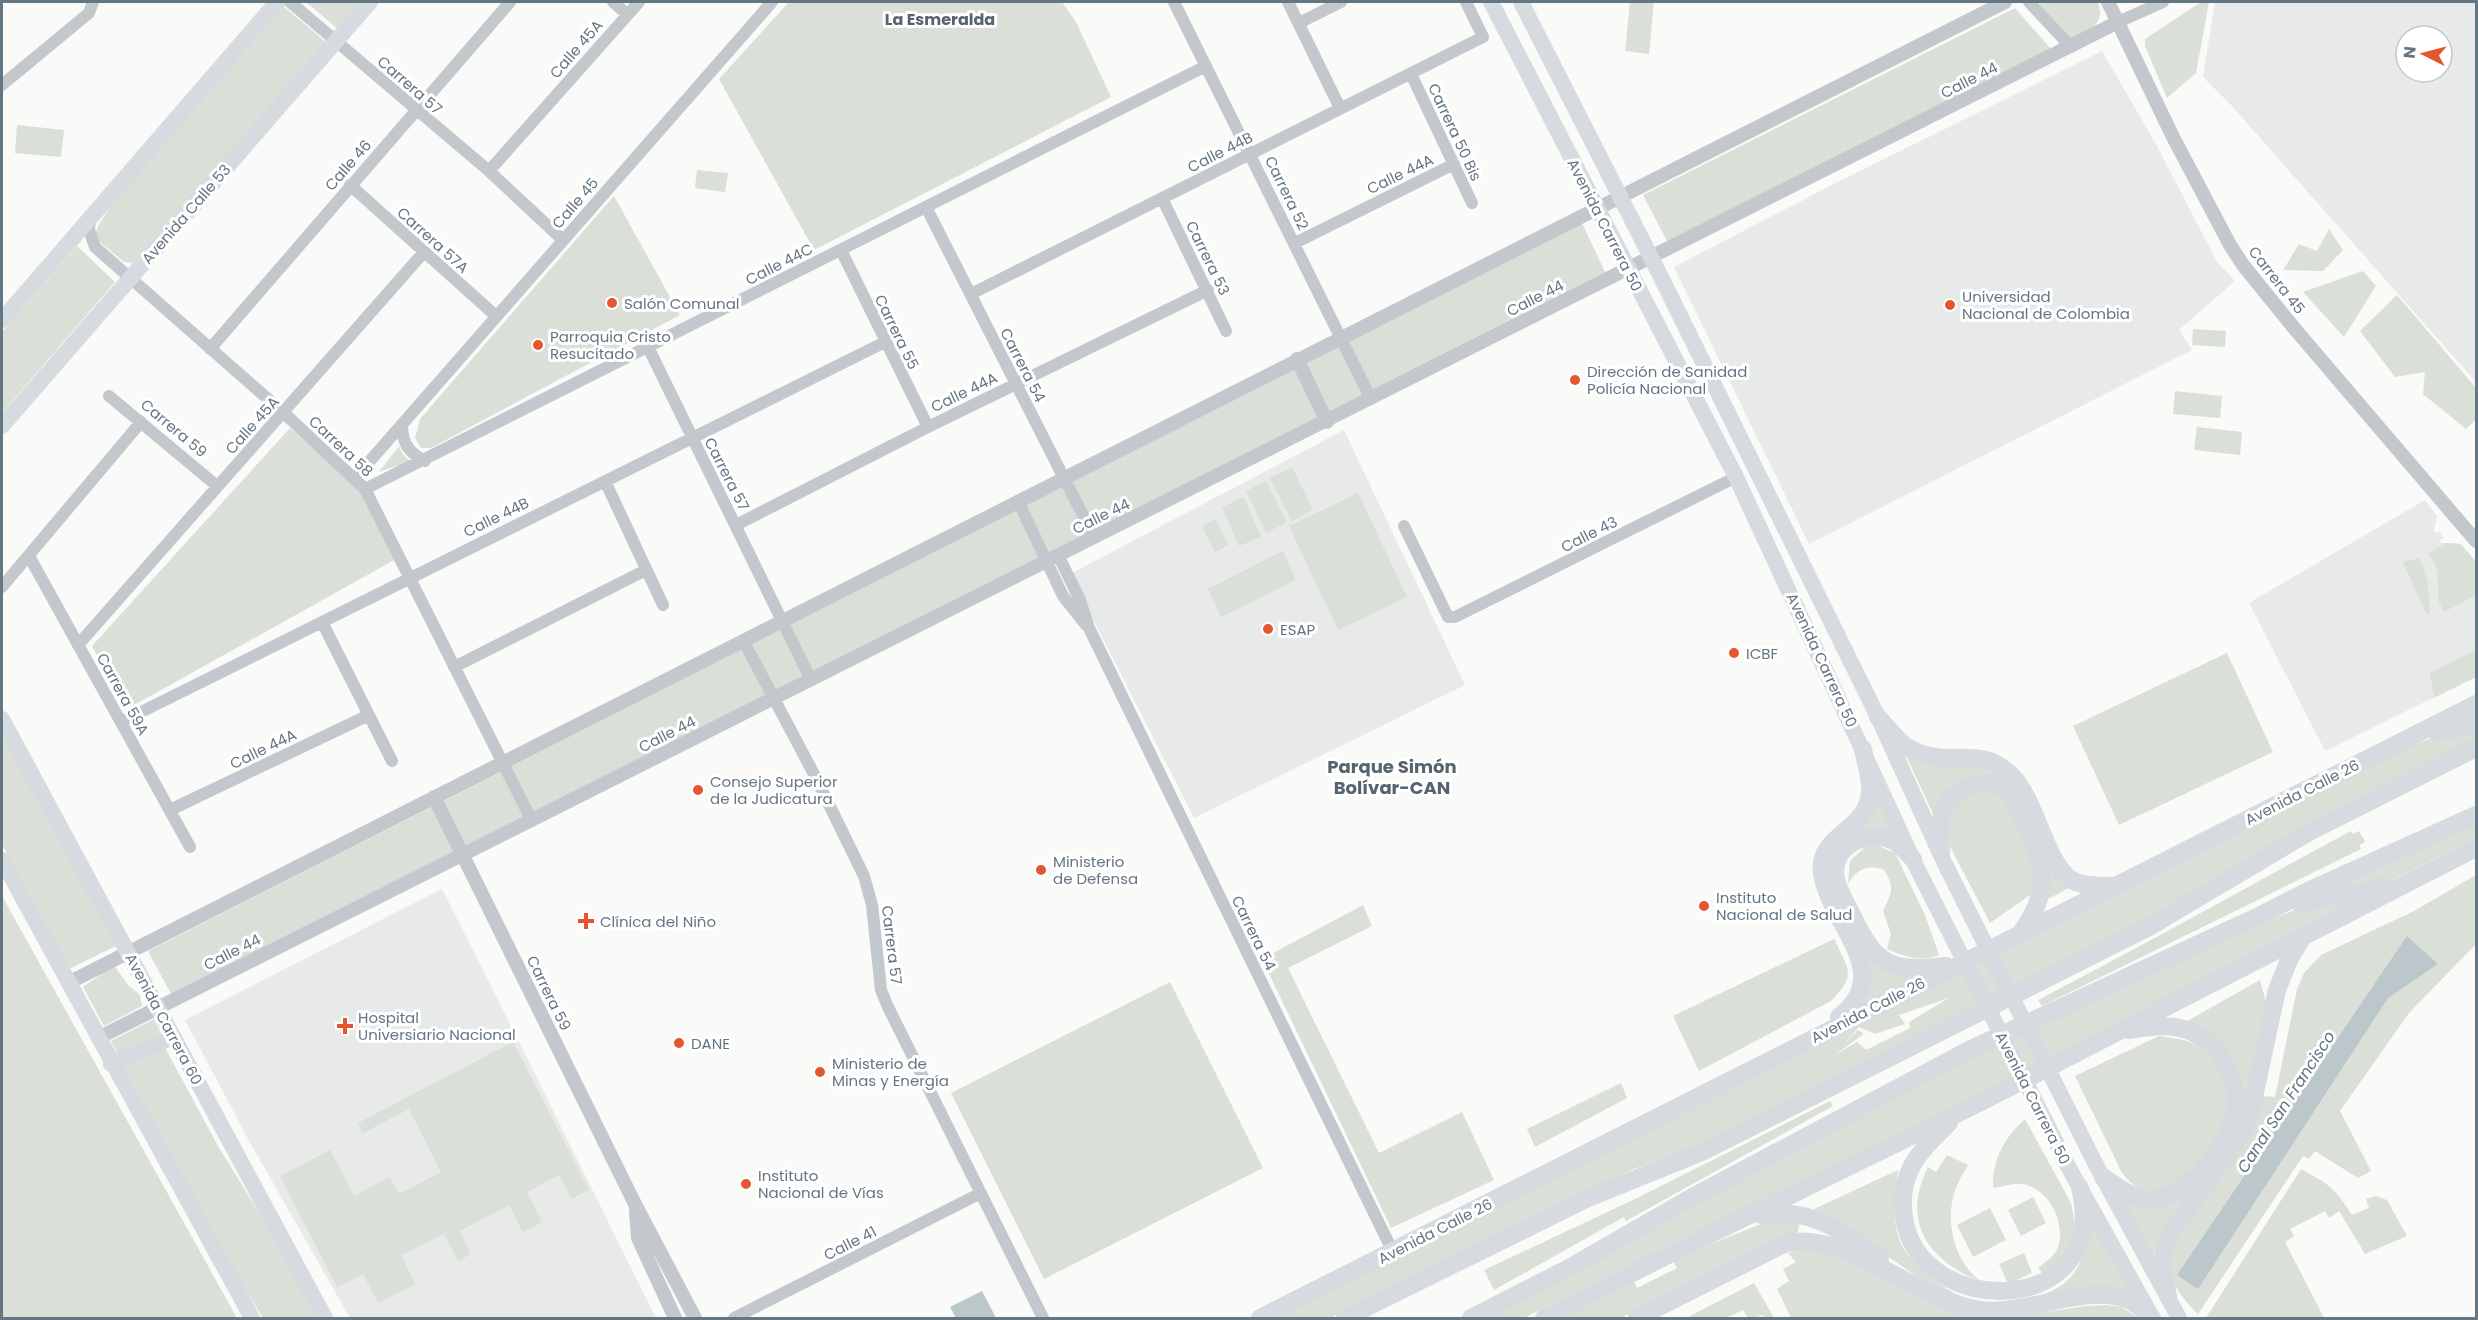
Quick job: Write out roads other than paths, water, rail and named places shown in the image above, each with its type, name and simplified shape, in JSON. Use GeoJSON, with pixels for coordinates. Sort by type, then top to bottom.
{"type":"FeatureCollection","features":[{"type":"Feature","properties":{"kind":"main road"},"geometry":{"type":"LineString","coordinates":[[2,320],[264,10],[278,2]]}},
{"type":"Feature","properties":{"kind":"main road","name":"Avenida Calle 53"},"geometry":{"type":"LineString","coordinates":[[2,426],[370,2]]}},
{"type":"Feature","properties":{"kind":"main road","name":"Avenida Carrera 50"},"geometry":{"type":"LineString","coordinates":[[1491,2],[1736,477],[1915,863],[2070,1170],[2152,1318]]}},
{"type":"Feature","properties":{"kind":"main road","name":"Avenida Carrera 50"},"geometry":{"type":"LineString","coordinates":[[1521,2],[1651,258],[1878,717],[1943,858],[2099,1170],[2179,1318]]}},
{"type":"Feature","properties":{"kind":"main road","name":"Avenida Calle 26"},"geometry":{"type":"LineString","coordinates":[[1260,1318],[2476,704]]}},
{"type":"Feature","properties":{"kind":"main road"},"geometry":{"type":"LineString","coordinates":[[1878,717],[1912,751],[1944,759],[1983,758],[2001,766],[2021,786],[2063,873],[2081,884],[2114,886]]}},
{"type":"Feature","properties":{"kind":"main road","name":"Avenida Carrera 60"},"geometry":{"type":"LineString","coordinates":[[2,719],[325,1318]]}},
{"type":"Feature","properties":{"kind":"main road"},"geometry":{"type":"LineString","coordinates":[[2412,737],[2476,723]]}},
{"type":"Feature","properties":{"kind":"main road"},"geometry":{"type":"LineString","coordinates":[[1345,1318],[1586,1199],[1702,1152],[2128,938],[2309,832],[2476,748]]}},
{"type":"Feature","properties":{"kind":"main road"},"geometry":{"type":"LineString","coordinates":[[1803,1043],[1851,1008],[1857,1001],[1863,986],[1860,961],[1827,890],[1822,868],[1828,847],[1859,819],[1868,804],[1870,786],[1863,749]]}},
{"type":"Feature","properties":{"kind":"main road"},"geometry":{"type":"LineString","coordinates":[[1943,858],[1940,826],[1943,812],[1952,797],[1966,787],[1984,783],[1994,785],[2007,793],[2028,831],[2042,873],[2040,898],[2021,933]]}},
{"type":"Feature","properties":{"kind":"main road"},"geometry":{"type":"LineString","coordinates":[[1471,1318],[1569,1268],[1687,1200],[1971,1049],[2476,815]]}},
{"type":"Feature","properties":{"kind":"main road"},"geometry":{"type":"LineString","coordinates":[[1915,863],[1900,846],[1886,838],[1868,837],[1856,840],[1847,846],[1838,861],[1835,873],[1838,886],[1865,941],[1882,959],[1909,968],[1957,965]]}},
{"type":"Feature","properties":{"kind":"main road"},"geometry":{"type":"LineString","coordinates":[[1544,1318],[1962,1112],[2476,848]]}},
{"type":"Feature","properties":{"kind":"main road"},"geometry":{"type":"LineString","coordinates":[[2,860],[111,1064],[252,1318]]}},
{"type":"Feature","properties":{"kind":"main road"},"geometry":{"type":"LineString","coordinates":[[2255,918],[2307,901],[2359,893],[2393,884],[2439,867]]}},
{"type":"Feature","properties":{"kind":"main road"},"geometry":{"type":"LineString","coordinates":[[2168,1296],[2162,1261],[2167,1239],[2244,1132],[2252,1106],[2277,990],[2290,958],[2303,936]]}},
{"type":"Feature","properties":{"kind":"main road"},"geometry":{"type":"LineString","coordinates":[[2099,1170],[2129,1193],[2142,1199],[2156,1199],[2178,1191],[2194,1177],[2222,1145],[2234,1119],[2234,1089],[2224,1060],[2217,1050],[2198,1035],[2168,1026],[2116,1032]]}},
{"type":"Feature","properties":{"kind":"main road"},"geometry":{"type":"LineString","coordinates":[[111,1064],[172,1037]]}},
{"type":"Feature","properties":{"kind":"main road"},"geometry":{"type":"LineString","coordinates":[[1962,1112],[1919,1155],[1908,1173],[1903,1191],[1905,1227],[1912,1245],[1923,1260],[1952,1283],[1978,1293],[2007,1297],[2026,1294],[2045,1287],[2062,1276],[2075,1260],[2081,1244],[2084,1215],[2080,1188]]}},
{"type":"Feature","properties":{"kind":"main road"},"geometry":{"type":"LineString","coordinates":[[1749,1217],[1784,1213],[1827,1223],[1915,1285]]}},
{"type":"Feature","properties":{"kind":"main road"},"geometry":{"type":"LineString","coordinates":[[1637,1318],[1784,1244],[1800,1241],[1820,1243],[1842,1251],[1949,1302],[1985,1311],[2083,1297],[2115,1296],[2134,1303],[2152,1318]]}},
{"type":"Feature","properties":{"kind":"street"},"geometry":{"type":"LineString","coordinates":[[2,85],[89,13],[93,2]]}},
{"type":"Feature","properties":{"kind":"street","name":"Carrera 57"},"geometry":{"type":"LineString","coordinates":[[290,2],[489,171],[563,240]]}},
{"type":"Feature","properties":{"kind":"street","name":"Calle 46"},"geometry":{"type":"LineString","coordinates":[[210,348],[510,2]]}},
{"type":"Feature","properties":{"kind":"street"},"geometry":{"type":"LineString","coordinates":[[613,2],[627,14]]}},
{"type":"Feature","properties":{"kind":"street","name":"Calle 45A"},"geometry":{"type":"LineString","coordinates":[[489,171],[639,2]]}},
{"type":"Feature","properties":{"kind":"street","name":"Calle 45"},"geometry":{"type":"LineString","coordinates":[[355,478],[402,427],[770,2]]}},
{"type":"Feature","properties":{"kind":"street","name":"Carrera 52"},"geometry":{"type":"LineString","coordinates":[[1174,2],[1371,399]]}},
{"type":"Feature","properties":{"kind":"street"},"geometry":{"type":"LineString","coordinates":[[1288,2],[1340,108]]}},
{"type":"Feature","properties":{"kind":"street"},"geometry":{"type":"LineString","coordinates":[[1299,23],[1341,2]]}},
{"type":"Feature","properties":{"kind":"street","name":"Calle 44B"},"geometry":{"type":"LineString","coordinates":[[970,294],[1484,37],[1466,2]]}},
{"type":"Feature","properties":{"kind":"street"},"geometry":{"type":"LineString","coordinates":[[68,983],[1341,336],[2005,2]]}},
{"type":"Feature","properties":{"kind":"street"},"geometry":{"type":"LineString","coordinates":[[2029,2],[2071,47]]}},
{"type":"Feature","properties":{"kind":"street","name":"Carrera 45"},"geometry":{"type":"LineString","coordinates":[[2108,2],[2173,137],[2229,245],[2294,328],[2476,541]]}},
{"type":"Feature","properties":{"kind":"street"},"geometry":{"type":"LineString","coordinates":[[2118,22],[2163,2]]}},
{"type":"Feature","properties":{"kind":"street","name":"Calle 44"},"geometry":{"type":"LineString","coordinates":[[98,1038],[1327,422],[2118,22]]}},
{"type":"Feature","properties":{"kind":"street","name":"Calle 44C"},"geometry":{"type":"LineString","coordinates":[[365,489],[425,461],[1206,66]]}},
{"type":"Feature","properties":{"kind":"street","name":"Carrera 50 Bis"},"geometry":{"type":"LineString","coordinates":[[1411,74],[1472,203]]}},
{"type":"Feature","properties":{"kind":"street","name":"Calle 44A"},"geometry":{"type":"LineString","coordinates":[[1295,243],[1454,164]]}},
{"type":"Feature","properties":{"kind":"street","name":"Carrera 57A"},"geometry":{"type":"LineString","coordinates":[[350,185],[496,316]]}},
{"type":"Feature","properties":{"kind":"street","name":"Carrera 53"},"geometry":{"type":"LineString","coordinates":[[1162,198],[1226,331]]}},
{"type":"Feature","properties":{"kind":"street","name":"Carrera 54"},"geometry":{"type":"LineString","coordinates":[[926,207],[1094,537]]}},
{"type":"Feature","properties":{"kind":"street","name":"Carrera 58"},"geometry":{"type":"LineString","coordinates":[[90,218],[89,230],[95,247],[284,413],[365,489],[532,821]]}},
{"type":"Feature","properties":{"kind":"street","name":"Carrera 55"},"geometry":{"type":"LineString","coordinates":[[841,250],[928,427]]}},
{"type":"Feature","properties":{"kind":"street","name":"Calle 45A"},"geometry":{"type":"LineString","coordinates":[[78,645],[424,252]]}},
{"type":"Feature","properties":{"kind":"street","name":"Calle 44A"},"geometry":{"type":"LineString","coordinates":[[736,525],[928,427],[1208,290]]}},
{"type":"Feature","properties":{"kind":"street","name":"Calle 44B"},"geometry":{"type":"LineString","coordinates":[[121,722],[410,576],[885,342]]}},
{"type":"Feature","properties":{"kind":"street","name":"Carrera 57"},"geometry":{"type":"LineString","coordinates":[[648,347],[811,680]]}},
{"type":"Feature","properties":{"kind":"street"},"geometry":{"type":"LineString","coordinates":[[1297,359],[1327,422]]}},
{"type":"Feature","properties":{"kind":"street","name":"Carrera 59"},"geometry":{"type":"LineString","coordinates":[[110,396],[217,486]]}},
{"type":"Feature","properties":{"kind":"street"},"geometry":{"type":"LineString","coordinates":[[2,587],[141,422]]}},
{"type":"Feature","properties":{"kind":"street"},"geometry":{"type":"LineString","coordinates":[[402,427],[402,438],[407,449],[425,461]]}},
{"type":"Feature","properties":{"kind":"street","name":"Calle 43"},"geometry":{"type":"LineString","coordinates":[[1404,526],[1448,617],[1455,617],[1736,477]]}},
{"type":"Feature","properties":{"kind":"street"},"geometry":{"type":"LineString","coordinates":[[605,481],[663,605]]}},
{"type":"Feature","properties":{"kind":"street","name":"Carrera 54"},"geometry":{"type":"LineString","coordinates":[[1018,501],[1080,600],[1089,628],[1393,1252]]}},
{"type":"Feature","properties":{"kind":"street","name":"Carrera 59A"},"geometry":{"type":"LineString","coordinates":[[28,556],[190,847]]}},
{"type":"Feature","properties":{"kind":"street"},"geometry":{"type":"LineString","coordinates":[[454,668],[646,570]]}},
{"type":"Feature","properties":{"kind":"street"},"geometry":{"type":"LineString","coordinates":[[322,622],[392,761]]}},
{"type":"Feature","properties":{"kind":"street","name":"Carrera 57"},"geometry":{"type":"LineString","coordinates":[[743,640],[816,778],[864,876],[872,905],[881,990],[884,999],[1043,1318]]}},
{"type":"Feature","properties":{"kind":"street","name":"Calle 44A"},"geometry":{"type":"LineString","coordinates":[[170,810],[369,715]]}},
{"type":"Feature","properties":{"kind":"street","name":"Carrera 59"},"geometry":{"type":"LineString","coordinates":[[434,797],[635,1204],[695,1318]]}},
{"type":"Feature","properties":{"kind":"street","name":"Calle 41"},"geometry":{"type":"LineString","coordinates":[[734,1318],[981,1193]]}},
{"type":"Feature","properties":{"kind":"street","name":"Carrera 59"},"geometry":{"type":"LineString","coordinates":[[635,1204],[638,1238],[675,1318]]}},
{"type":"Feature","properties":{"kind":"place","name":"Salón Comunal"},"geometry":{"type":"Point","coordinates":[612,303]}},
{"type":"Feature","properties":{"kind":"place","name":"Universidad Nacional de Colombia"},"geometry":{"type":"Point","coordinates":[1950,305]}},
{"type":"Feature","properties":{"kind":"place","name":"Parroquia Cristo Resucitado"},"geometry":{"type":"Point","coordinates":[538,345]}},
{"type":"Feature","properties":{"kind":"place","name":"Dirección de Sanidad Policía Nacional"},"geometry":{"type":"Point","coordinates":[1575,380]}},
{"type":"Feature","properties":{"kind":"place","name":"ESAP"},"geometry":{"type":"Point","coordinates":[1268,629]}},
{"type":"Feature","properties":{"kind":"place","name":"ICBF"},"geometry":{"type":"Point","coordinates":[1734,653]}},
{"type":"Feature","properties":{"kind":"place","name":"Consejo Superior de la Judicatura"},"geometry":{"type":"Point","coordinates":[698,790]}},
{"type":"Feature","properties":{"kind":"place","name":"Ministerio de Defensa"},"geometry":{"type":"Point","coordinates":[1041,870]}},
{"type":"Feature","properties":{"kind":"place","name":"Instituto Nacional de Salud"},"geometry":{"type":"Point","coordinates":[1704,906]}},
{"type":"Feature","properties":{"kind":"place","name":"Clínica del Niño"},"geometry":{"type":"Point","coordinates":[586,921]}},
{"type":"Feature","properties":{"kind":"place","name":"Hospital Universiario Nacional"},"geometry":{"type":"Point","coordinates":[345,1026]}},
{"type":"Feature","properties":{"kind":"place","name":"DANE"},"geometry":{"type":"Point","coordinates":[679,1043]}},
{"type":"Feature","properties":{"kind":"place","name":"Ministerio de Minas y Energía"},"geometry":{"type":"Point","coordinates":[820,1072]}},
{"type":"Feature","properties":{"kind":"place","name":"Instituto Nacional de Vías"},"geometry":{"type":"Point","coordinates":[746,1184]}},
{"type":"Feature","properties":{"kind":"district","name":"La Esmeralda"},"geometry":{"type":"Point","coordinates":[940,19]}},
{"type":"Feature","properties":{"kind":"district","name":"Parque Simón Bolívar-CAN"},"geometry":{"type":"Point","coordinates":[1392,776]}},
{"type":"Feature","properties":{"kind":"water label","name":"Canal San Francisco"},"geometry":{"type":"Point","coordinates":[2286,1102]}}]}
